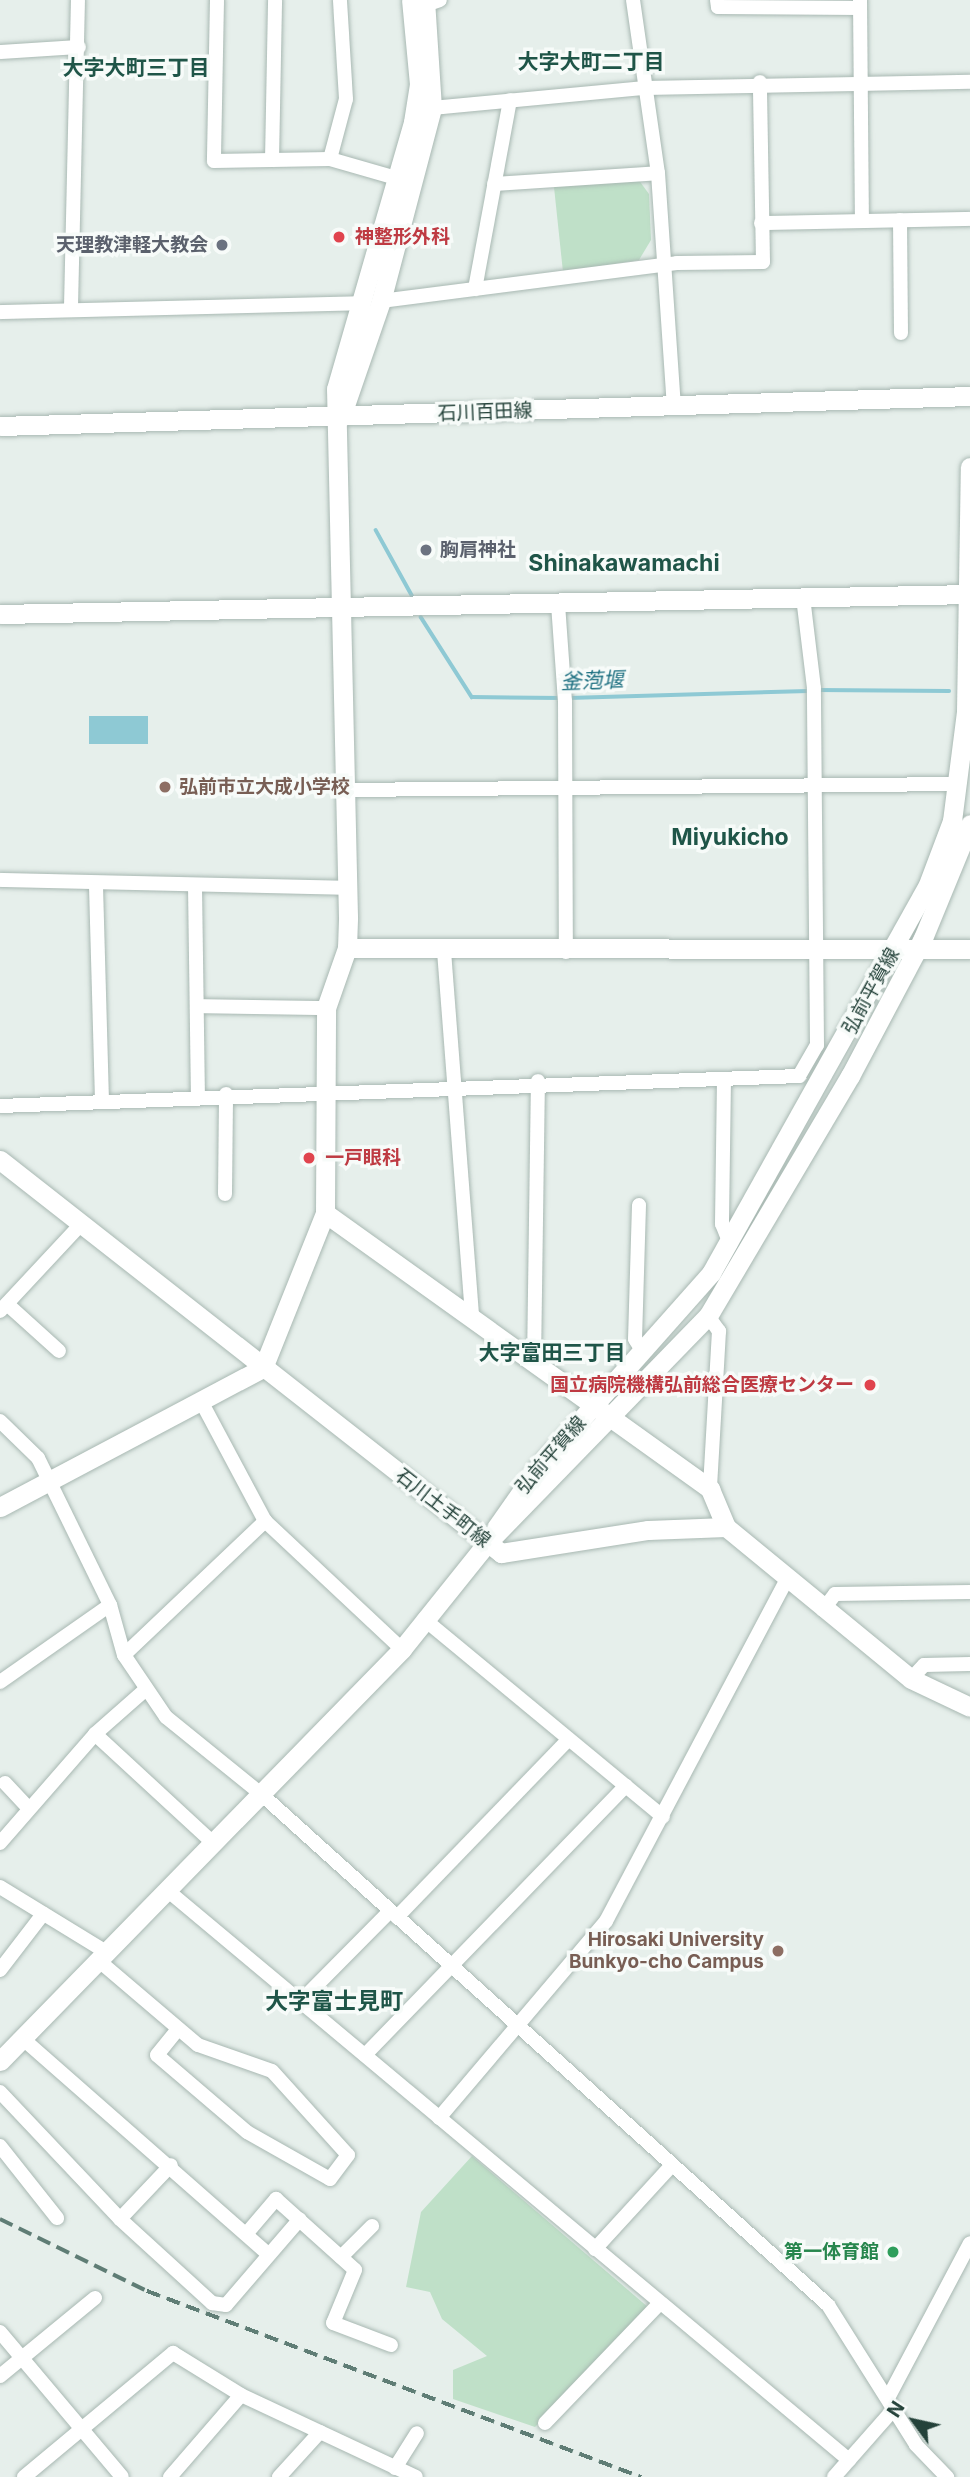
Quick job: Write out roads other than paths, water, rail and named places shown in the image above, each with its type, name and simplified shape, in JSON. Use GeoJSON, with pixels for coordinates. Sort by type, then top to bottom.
{"type":"FeatureCollection","features":[{"type":"Feature","properties":{"kind":"street"},"geometry":{"type":"LineString","coordinates":[[71,307],[78,0]]}},
{"type":"Feature","properties":{"kind":"street"},"geometry":{"type":"LineString","coordinates":[[217,0],[214,161],[330,159],[405,181]]}},
{"type":"Feature","properties":{"kind":"street"},"geometry":{"type":"LineString","coordinates":[[272,160],[275,0]]}},
{"type":"Feature","properties":{"kind":"street"},"geometry":{"type":"LineString","coordinates":[[330,159],[346,99],[340,0]]}},
{"type":"Feature","properties":{"kind":"street"},"geometry":{"type":"LineString","coordinates":[[633,0],[658,173],[674,406]]}},
{"type":"Feature","properties":{"kind":"street"},"geometry":{"type":"LineString","coordinates":[[718,0],[719,7],[860,4],[862,219]]}},
{"type":"Feature","properties":{"kind":"street"},"geometry":{"type":"LineString","coordinates":[[405,181],[419,84],[422,3]]}},
{"type":"Feature","properties":{"kind":"street"},"geometry":{"type":"LineString","coordinates":[[0,1507],[202,1403],[263,1368],[326,1213],[326,1007],[347,948],[345,607],[341,416],[336,389],[372,302],[405,181],[432,108],[422,3]]}},
{"type":"Feature","properties":{"kind":"street"},"geometry":{"type":"LineString","coordinates":[[0,52],[79,47]]}},
{"type":"Feature","properties":{"kind":"street"},"geometry":{"type":"LineString","coordinates":[[0,312],[71,307],[372,302],[663,265],[763,262],[760,82]]}},
{"type":"Feature","properties":{"kind":"street"},"geometry":{"type":"LineString","coordinates":[[432,108],[645,88],[760,82],[970,82]]}},
{"type":"Feature","properties":{"kind":"street"},"geometry":{"type":"LineString","coordinates":[[475,289],[510,100]]}},
{"type":"Feature","properties":{"kind":"street"},"geometry":{"type":"LineString","coordinates":[[494,184],[658,173]]}},
{"type":"Feature","properties":{"kind":"street"},"geometry":{"type":"LineString","coordinates":[[761,223],[970,219]]}},
{"type":"Feature","properties":{"kind":"street"},"geometry":{"type":"LineString","coordinates":[[900,220],[901,333]]}},
{"type":"Feature","properties":{"kind":"street","name":"石川百田線"},"geometry":{"type":"LineString","coordinates":[[0,426],[970,396]]}},
{"type":"Feature","properties":{"kind":"street","name":"弘前平賀線"},"geometry":{"type":"LineString","coordinates":[[487,1543],[508,1506],[593,1405],[643,1352],[730,1244],[927,887],[958,784],[968,594],[970,467]]}},
{"type":"Feature","properties":{"kind":"street"},"geometry":{"type":"LineString","coordinates":[[0,614],[968,594]]}},
{"type":"Feature","properties":{"kind":"street"},"geometry":{"type":"LineString","coordinates":[[0,1106],[102,1098],[538,1081],[799,1076],[817,1045],[817,786],[803,597]]}},
{"type":"Feature","properties":{"kind":"street"},"geometry":{"type":"LineString","coordinates":[[558,604],[565,699],[566,952]]}},
{"type":"Feature","properties":{"kind":"street"},"geometry":{"type":"LineString","coordinates":[[345,790],[958,784]]}},
{"type":"Feature","properties":{"kind":"street","name":"弘前平賀線"},"geometry":{"type":"LineString","coordinates":[[487,1543],[708,1316],[788,1189],[916,951],[970,824]]}},
{"type":"Feature","properties":{"kind":"street"},"geometry":{"type":"LineString","coordinates":[[0,880],[96,886],[347,888]]}},
{"type":"Feature","properties":{"kind":"street"},"geometry":{"type":"LineString","coordinates":[[96,886],[102,1098]]}},
{"type":"Feature","properties":{"kind":"street"},"geometry":{"type":"LineString","coordinates":[[195,886],[198,1095]]}},
{"type":"Feature","properties":{"kind":"street"},"geometry":{"type":"LineString","coordinates":[[347,948],[566,952],[815,948],[893,951],[970,949]]}},
{"type":"Feature","properties":{"kind":"street"},"geometry":{"type":"LineString","coordinates":[[444,951],[472,1318]]}},
{"type":"Feature","properties":{"kind":"street"},"geometry":{"type":"LineString","coordinates":[[197,1006],[326,1007]]}},
{"type":"Feature","properties":{"kind":"street"},"geometry":{"type":"LineString","coordinates":[[724,1079],[722,1224],[730,1244]]}},
{"type":"Feature","properties":{"kind":"street"},"geometry":{"type":"LineString","coordinates":[[534,1363],[538,1081]]}},
{"type":"Feature","properties":{"kind":"street"},"geometry":{"type":"LineString","coordinates":[[225,1194],[226,1094]]}},
{"type":"Feature","properties":{"kind":"street","name":"石川土手町線"},"geometry":{"type":"LineString","coordinates":[[0,1160],[501,1553],[648,1530],[726,1527]]}},
{"type":"Feature","properties":{"kind":"street"},"geometry":{"type":"LineString","coordinates":[[639,1205],[635,1339],[643,1352]]}},
{"type":"Feature","properties":{"kind":"street"},"geometry":{"type":"LineString","coordinates":[[326,1213],[710,1489]]}},
{"type":"Feature","properties":{"kind":"street"},"geometry":{"type":"LineString","coordinates":[[59,1351],[3,1307],[81,1224]]}},
{"type":"Feature","properties":{"kind":"street"},"geometry":{"type":"LineString","coordinates":[[708,1316],[719,1331],[710,1489],[726,1527],[823,1610],[911,1679],[970,1707]]}},
{"type":"Feature","properties":{"kind":"street"},"geometry":{"type":"LineString","coordinates":[[202,1403],[265,1521],[402,1649]]}},
{"type":"Feature","properties":{"kind":"street"},"geometry":{"type":"LineString","coordinates":[[0,1421],[38,1458],[50,1480],[110,1605],[124,1655],[144,1691],[218,1763],[260,1793],[828,2305],[890,2404],[947,2477]]}},
{"type":"Feature","properties":{"kind":"street"},"geometry":{"type":"LineString","coordinates":[[124,1655],[265,1521]]}},
{"type":"Feature","properties":{"kind":"street"},"geometry":{"type":"LineString","coordinates":[[0,2061],[402,1649],[487,1543]]}},
{"type":"Feature","properties":{"kind":"street"},"geometry":{"type":"LineString","coordinates":[[439,2118],[606,1921],[787,1579]]}},
{"type":"Feature","properties":{"kind":"street"},"geometry":{"type":"LineString","coordinates":[[823,1610],[835,1594],[970,1592]]}},
{"type":"Feature","properties":{"kind":"street"},"geometry":{"type":"LineString","coordinates":[[0,1682],[110,1605]]}},
{"type":"Feature","properties":{"kind":"street"},"geometry":{"type":"LineString","coordinates":[[424,1619],[663,1817]]}},
{"type":"Feature","properties":{"kind":"street"},"geometry":{"type":"LineString","coordinates":[[911,1679],[924,1665],[970,1664]]}},
{"type":"Feature","properties":{"kind":"street"},"geometry":{"type":"LineString","coordinates":[[0,1843],[95,1734],[144,1691]]}},
{"type":"Feature","properties":{"kind":"street"},"geometry":{"type":"LineString","coordinates":[[95,1734],[213,1843]]}},
{"type":"Feature","properties":{"kind":"street"},"geometry":{"type":"LineString","coordinates":[[300,2001],[394,1914],[568,1740]]}},
{"type":"Feature","properties":{"kind":"street"},"geometry":{"type":"LineString","coordinates":[[5,1783],[29,1809]]}},
{"type":"Feature","properties":{"kind":"street"},"geometry":{"type":"LineString","coordinates":[[365,2055],[626,1786]]}},
{"type":"Feature","properties":{"kind":"street"},"geometry":{"type":"LineString","coordinates":[[0,1887],[102,1956],[198,2045],[272,2071],[348,2155],[330,2179],[247,2132],[157,2055],[178,2029]]}},
{"type":"Feature","properties":{"kind":"street"},"geometry":{"type":"LineString","coordinates":[[167,1890],[849,2460]]}},
{"type":"Feature","properties":{"kind":"street"},"geometry":{"type":"LineString","coordinates":[[0,1970],[43,1914]]}},
{"type":"Feature","properties":{"kind":"street"},"geometry":{"type":"LineString","coordinates":[[22,2038],[171,2165],[268,2254]]}},
{"type":"Feature","properties":{"kind":"street"},"geometry":{"type":"LineString","coordinates":[[0,2092],[120,2219],[212,2303],[226,2305],[300,2219]]}},
{"type":"Feature","properties":{"kind":"street"},"geometry":{"type":"LineString","coordinates":[[0,2146],[57,2218]]}},
{"type":"Feature","properties":{"kind":"street"},"geometry":{"type":"LineString","coordinates":[[120,2219],[171,2165]]}},
{"type":"Feature","properties":{"kind":"street"},"geometry":{"type":"LineString","coordinates":[[595,2249],[673,2165]]}},
{"type":"Feature","properties":{"kind":"street"},"geometry":{"type":"LineString","coordinates":[[247,2233],[276,2199],[355,2270],[333,2323],[391,2345]]}},
{"type":"Feature","properties":{"kind":"street"},"geometry":{"type":"LineString","coordinates":[[341,2257],[372,2226]]}},
{"type":"Feature","properties":{"kind":"street"},"geometry":{"type":"LineString","coordinates":[[834,2477],[890,2404],[970,2243]]}},
{"type":"Feature","properties":{"kind":"street"},"geometry":{"type":"LineString","coordinates":[[0,2376],[95,2298]]}},
{"type":"Feature","properties":{"kind":"street"},"geometry":{"type":"LineString","coordinates":[[545,2423],[660,2303]]}},
{"type":"Feature","properties":{"kind":"street"},"geometry":{"type":"LineString","coordinates":[[0,2332],[122,2477]]}},
{"type":"Feature","properties":{"kind":"street"},"geometry":{"type":"LineString","coordinates":[[24,2477],[173,2353],[241,2395],[396,2472],[416,2477]]}},
{"type":"Feature","properties":{"kind":"street"},"geometry":{"type":"LineString","coordinates":[[170,2477],[241,2395]]}},
{"type":"Feature","properties":{"kind":"street"},"geometry":{"type":"LineString","coordinates":[[279,2477],[320,2432]]}},
{"type":"Feature","properties":{"kind":"street"},"geometry":{"type":"LineString","coordinates":[[396,2472],[417,2433]]}},
{"type":"Feature","properties":{"kind":"water"},"geometry":{"type":"Polygon","coordinates":[[[89,716],[148,716],[148,744],[89,744],[89,716]]]}},
{"type":"Feature","properties":{"kind":"waterway","name":"釜萢堰"},"geometry":{"type":"LineString","coordinates":[[376,530],[413,597]]}},
{"type":"Feature","properties":{"kind":"waterway","name":"釜萢堰"},"geometry":{"type":"LineString","coordinates":[[421,617],[472,697],[561,698]]}},
{"type":"Feature","properties":{"kind":"waterway","name":"釜萢堰"},"geometry":{"type":"LineString","coordinates":[[818,690],[949,691]]}},
{"type":"Feature","properties":{"kind":"waterway","name":"釜萢堰"},"geometry":{"type":"LineString","coordinates":[[569,698],[808,691]]}},
{"type":"Feature","properties":{"kind":"railway"},"geometry":{"type":"LineString","coordinates":[[0,2219],[147,2291],[641,2477]]}},
{"type":"Feature","properties":{"kind":"place","name":"神整形外科"},"geometry":{"type":"Point","coordinates":[339,237]}},
{"type":"Feature","properties":{"kind":"place","name":"天理教津軽大教会"},"geometry":{"type":"Point","coordinates":[222,245]}},
{"type":"Feature","properties":{"kind":"place","name":"胸肩神社"},"geometry":{"type":"Point","coordinates":[426,550]}},
{"type":"Feature","properties":{"kind":"place","name":"弘前市立大成小学校"},"geometry":{"type":"Point","coordinates":[165,787]}},
{"type":"Feature","properties":{"kind":"place","name":"一戸眼科"},"geometry":{"type":"Point","coordinates":[309,1158]}},
{"type":"Feature","properties":{"kind":"place","name":"国立病院機構弘前総合医療センター"},"geometry":{"type":"Point","coordinates":[870,1385]}},
{"type":"Feature","properties":{"kind":"place","name":"Hirosaki University Bunkyo-cho Campus"},"geometry":{"type":"Point","coordinates":[778,1951]}},
{"type":"Feature","properties":{"kind":"place","name":"第一体育館"},"geometry":{"type":"Point","coordinates":[893,2252]}},
{"type":"Feature","properties":{"kind":"district","name":"大字大町二丁目"},"geometry":{"type":"Point","coordinates":[591,62]}},
{"type":"Feature","properties":{"kind":"district","name":"大字大町三丁目"},"geometry":{"type":"Point","coordinates":[136,68]}},
{"type":"Feature","properties":{"kind":"district","name":"Shinakawamachi"},"geometry":{"type":"Point","coordinates":[624,563]}},
{"type":"Feature","properties":{"kind":"district","name":"Miyukicho"},"geometry":{"type":"Point","coordinates":[730,837]}},
{"type":"Feature","properties":{"kind":"district","name":"大字富田三丁目"},"geometry":{"type":"Point","coordinates":[552,1353]}},
{"type":"Feature","properties":{"kind":"district","name":"大字富士見町"},"geometry":{"type":"Point","coordinates":[334,2001]}}]}
